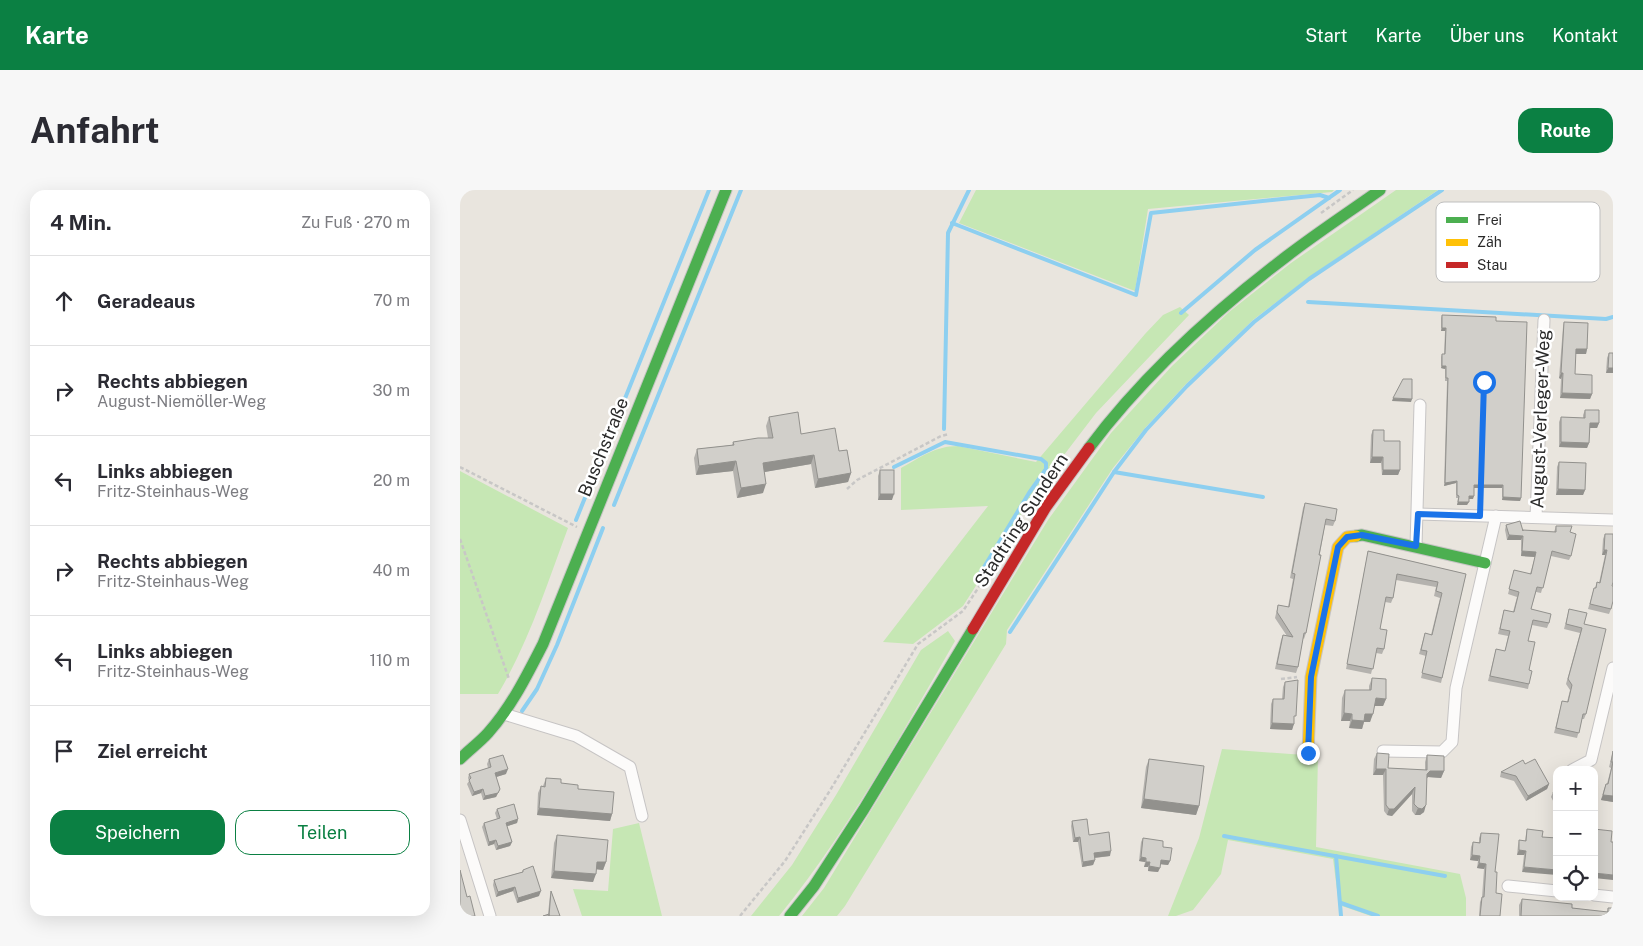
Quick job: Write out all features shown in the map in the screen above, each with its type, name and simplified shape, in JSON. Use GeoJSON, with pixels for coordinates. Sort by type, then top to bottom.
{"type":"FeatureCollection","features":[{"type":"Feature","properties":{"kind":"street","name":"Buschstraße"},"geometry":{"type":"LineString","coordinates":[[460,759],[488,733],[504,714],[514,700],[543,644],[726,190]]}},
{"type":"Feature","properties":{"kind":"street","name":"Stadtring Sundern"},"geometry":{"type":"LineString","coordinates":[[790,916],[814,886],[864,809],[1046,507],[1108,423],[1167,360],[1227,305],[1287,256],[1380,190]]}},
{"type":"Feature","properties":{"kind":"street","name":"August-Verleger-Weg"},"geometry":{"type":"LineString","coordinates":[[1536,517],[1544,320]]}},
{"type":"Feature","properties":{"kind":"street"},"geometry":{"type":"LineString","coordinates":[[1416,546],[1420,405]]}},
{"type":"Feature","properties":{"kind":"street"},"geometry":{"type":"LineString","coordinates":[[1418,514],[1613,520]]}},
{"type":"Feature","properties":{"kind":"street"},"geometry":{"type":"LineString","coordinates":[[1383,750],[1442,752],[1452,742],[1456,688],[1496,516]]}},
{"type":"Feature","properties":{"kind":"street"},"geometry":{"type":"LineString","coordinates":[[1308,753],[1311,677],[1338,547],[1347,537],[1362,535],[1485,562]]}},
{"type":"Feature","properties":{"kind":"street"},"geometry":{"type":"LineString","coordinates":[[1580,766],[1591,760],[1613,668]]}},
{"type":"Feature","properties":{"kind":"street"},"geometry":{"type":"LineString","coordinates":[[504,714],[576,736],[630,767],[642,816]]}},
{"type":"Feature","properties":{"kind":"street"},"geometry":{"type":"LineString","coordinates":[[460,820],[490,916]]}},
{"type":"Feature","properties":{"kind":"street"},"geometry":{"type":"LineString","coordinates":[[1508,886],[1553,891]]}},
{"type":"Feature","properties":{"kind":"street"},"geometry":{"type":"LineString","coordinates":[[1598,895],[1613,897]]}},
{"type":"Feature","properties":{"kind":"path"},"geometry":{"type":"LineString","coordinates":[[847,489],[857,480],[941,436],[949,434]]}},
{"type":"Feature","properties":{"kind":"path"},"geometry":{"type":"LineString","coordinates":[[460,467],[588,532]]}},
{"type":"Feature","properties":{"kind":"path"},"geometry":{"type":"LineString","coordinates":[[1480,516],[1481,477]]}},
{"type":"Feature","properties":{"kind":"path"},"geometry":{"type":"LineString","coordinates":[[460,539],[510,682],[512,678]]}},
{"type":"Feature","properties":{"kind":"green space"},"geometry":{"type":"Polygon","coordinates":[[[976,190],[1334,190],[1332,192],[1148,209],[1135,291],[959,223],[976,190]]]}},
{"type":"Feature","properties":{"kind":"green space"},"geometry":{"type":"Polygon","coordinates":[[[1396,190],[1438,190],[1308,278],[1253,320],[1185,385],[1146,427],[1113,468],[1007,630],[1006,644],[845,906],[837,916],[802,916],[824,888],[1048,520],[1111,433],[1172,366],[1229,312],[1291,263],[1396,190]]]}},
{"type":"Feature","properties":{"kind":"green space"},"geometry":{"type":"Polygon","coordinates":[[[1180,307],[1189,315],[1096,413],[1035,493],[963,606],[913,644],[883,642],[988,506],[901,510],[901,468],[935,450],[950,446],[1036,462],[1145,334],[1163,315],[1180,307]]]}},
{"type":"Feature","properties":{"kind":"green space"},"geometry":{"type":"Polygon","coordinates":[[[460,471],[568,528],[528,633],[498,694],[460,694],[460,471]]]}},
{"type":"Feature","properties":{"kind":"green space"},"geometry":{"type":"Polygon","coordinates":[[[948,631],[955,641],[873,782],[828,850],[779,916],[751,916],[792,865],[836,795],[921,650],[948,631]]]}},
{"type":"Feature","properties":{"kind":"green space"},"geometry":{"type":"Polygon","coordinates":[[[1222,749],[1318,756],[1316,847],[1460,874],[1466,898],[1466,916],[1371,916],[1339,905],[1333,859],[1228,840],[1221,874],[1193,910],[1176,916],[1168,916],[1199,838],[1222,749]]]}},
{"type":"Feature","properties":{"kind":"green space"},"geometry":{"type":"Polygon","coordinates":[[[639,823],[662,916],[582,916],[573,889],[608,891],[613,829],[639,823]]]}},
{"type":"Feature","properties":{"kind":"building"},"geometry":{"type":"Polygon","coordinates":[[[1442,315],[1496,317],[1496,321],[1527,322],[1521,498],[1503,497],[1503,485],[1474,485],[1474,496],[1469,496],[1469,502],[1458,502],[1457,481],[1445,483],[1448,378],[1446,378],[1446,366],[1442,366],[1442,354],[1445,354],[1446,328],[1442,328],[1442,315]]]}},
{"type":"Feature","properties":{"kind":"building"},"geometry":{"type":"Polygon","coordinates":[[[1564,322],[1588,323],[1587,349],[1576,349],[1575,374],[1592,375],[1592,394],[1562,393],[1563,373],[1561,373],[1564,322]]]}},
{"type":"Feature","properties":{"kind":"building"},"geometry":{"type":"Polygon","coordinates":[[[1609,353],[1613,353],[1613,368],[1608,368],[1609,353]]]}},
{"type":"Feature","properties":{"kind":"building"},"geometry":{"type":"Polygon","coordinates":[[[1403,379],[1412,379],[1412,399],[1393,398],[1403,379]]]}},
{"type":"Feature","properties":{"kind":"building"},"geometry":{"type":"Polygon","coordinates":[[[1585,410],[1599,410],[1599,423],[1590,423],[1589,443],[1561,442],[1561,417],[1585,418],[1585,410]]]}},
{"type":"Feature","properties":{"kind":"building"},"geometry":{"type":"Polygon","coordinates":[[[798,412],[801,434],[835,428],[839,451],[847,450],[851,473],[818,479],[814,455],[763,463],[766,484],[741,488],[736,461],[699,466],[697,449],[734,445],[733,442],[758,438],[773,438],[769,417],[798,412]]]}},
{"type":"Feature","properties":{"kind":"building"},"geometry":{"type":"Polygon","coordinates":[[[1373,430],[1384,430],[1384,441],[1400,441],[1400,470],[1383,470],[1383,457],[1372,457],[1373,430]]]}},
{"type":"Feature","properties":{"kind":"building"},"geometry":{"type":"Polygon","coordinates":[[[1559,462],[1586,463],[1585,490],[1558,489],[1559,462]]]}},
{"type":"Feature","properties":{"kind":"building"},"geometry":{"type":"Polygon","coordinates":[[[880,470],[894,470],[894,494],[880,494],[880,470]]]}},
{"type":"Feature","properties":{"kind":"building"},"geometry":{"type":"Polygon","coordinates":[[[1305,503],[1337,509],[1335,521],[1326,519],[1319,555],[1321,555],[1298,667],[1277,664],[1283,635],[1293,637],[1277,612],[1278,605],[1289,607],[1295,574],[1292,573],[1305,503]]]}},
{"type":"Feature","properties":{"kind":"building"},"geometry":{"type":"Polygon","coordinates":[[[1520,521],[1523,531],[1556,532],[1556,526],[1572,526],[1570,532],[1576,534],[1571,556],[1552,551],[1543,588],[1537,587],[1531,609],[1551,614],[1549,623],[1533,620],[1528,641],[1535,642],[1529,670],[1532,671],[1529,684],[1490,676],[1496,649],[1505,651],[1510,631],[1500,629],[1504,610],[1514,612],[1519,592],[1509,589],[1514,570],[1531,574],[1536,552],[1522,551],[1523,536],[1509,535],[1506,525],[1520,521]]]}},
{"type":"Feature","properties":{"kind":"building"},"geometry":{"type":"Polygon","coordinates":[[[1605,534],[1613,534],[1613,601],[1611,609],[1590,604],[1594,588],[1596,588],[1597,582],[1600,583],[1607,550],[1604,550],[1605,534]]]}},
{"type":"Feature","properties":{"kind":"building"},"geometry":{"type":"Polygon","coordinates":[[[1368,551],[1466,574],[1442,678],[1422,673],[1427,651],[1421,650],[1425,633],[1432,635],[1442,593],[1436,591],[1438,582],[1397,574],[1393,598],[1386,597],[1380,629],[1387,630],[1384,649],[1377,648],[1373,669],[1347,664],[1368,551]]]}},
{"type":"Feature","properties":{"kind":"building"},"geometry":{"type":"Polygon","coordinates":[[[1569,609],[1587,613],[1584,624],[1606,629],[1586,714],[1583,714],[1579,733],[1556,728],[1562,701],[1568,702],[1572,685],[1568,679],[1582,628],[1566,624],[1569,609]]]}},
{"type":"Feature","properties":{"kind":"building"},"geometry":{"type":"Polygon","coordinates":[[[1372,678],[1386,679],[1386,699],[1376,698],[1373,714],[1365,714],[1364,721],[1352,720],[1352,714],[1344,713],[1345,690],[1371,690],[1372,678]]]}},
{"type":"Feature","properties":{"kind":"building"},"geometry":{"type":"Polygon","coordinates":[[[1298,680],[1294,724],[1272,723],[1273,699],[1284,699],[1285,682],[1298,680]]]}},
{"type":"Feature","properties":{"kind":"building"},"geometry":{"type":"Polygon","coordinates":[[[1377,753],[1389,754],[1388,768],[1427,770],[1427,755],[1444,756],[1444,771],[1430,771],[1427,774],[1426,805],[1422,809],[1414,804],[1415,787],[1394,809],[1389,809],[1386,805],[1386,769],[1376,769],[1377,753]]]}},
{"type":"Feature","properties":{"kind":"building"},"geometry":{"type":"Polygon","coordinates":[[[503,755],[508,769],[495,773],[500,789],[498,793],[485,796],[483,789],[474,792],[469,780],[471,778],[469,774],[491,767],[489,759],[503,755]]]}},
{"type":"Feature","properties":{"kind":"building"},"geometry":{"type":"Polygon","coordinates":[[[1149,759],[1204,766],[1199,806],[1144,799],[1149,759]]]}},
{"type":"Feature","properties":{"kind":"building"},"geometry":{"type":"Polygon","coordinates":[[[1535,759],[1549,784],[1528,796],[1516,776],[1501,772],[1523,760],[1525,764],[1535,759]]]}},
{"type":"Feature","properties":{"kind":"building"},"geometry":{"type":"Polygon","coordinates":[[[1613,762],[1613,796],[1603,795],[1606,784],[1608,784],[1613,762]]]}},
{"type":"Feature","properties":{"kind":"building"},"geometry":{"type":"Polygon","coordinates":[[[546,778],[561,779],[561,783],[578,785],[578,789],[614,792],[612,814],[539,808],[541,786],[545,787],[546,778]]]}},
{"type":"Feature","properties":{"kind":"building"},"geometry":{"type":"Polygon","coordinates":[[[514,804],[518,819],[506,823],[512,842],[498,846],[496,840],[489,842],[484,823],[500,818],[497,809],[514,804]]]}},
{"type":"Feature","properties":{"kind":"building"},"geometry":{"type":"Polygon","coordinates":[[[1087,819],[1089,835],[1109,832],[1111,851],[1094,853],[1095,860],[1083,862],[1080,837],[1075,838],[1072,821],[1087,819]]]}},
{"type":"Feature","properties":{"kind":"building"},"geometry":{"type":"Polygon","coordinates":[[[1527,829],[1543,831],[1542,837],[1553,838],[1553,870],[1524,867],[1526,851],[1519,850],[1519,840],[1526,841],[1527,829]]]}},
{"type":"Feature","properties":{"kind":"building"},"geometry":{"type":"Polygon","coordinates":[[[1598,829],[1612,831],[1613,875],[1598,873],[1598,829]]]}},
{"type":"Feature","properties":{"kind":"building"},"geometry":{"type":"Polygon","coordinates":[[[1481,833],[1499,834],[1495,872],[1497,872],[1496,893],[1502,894],[1500,916],[1480,916],[1482,897],[1484,897],[1486,864],[1479,863],[1480,856],[1472,855],[1473,842],[1480,843],[1481,833]]]}},
{"type":"Feature","properties":{"kind":"building"},"geometry":{"type":"Polygon","coordinates":[[[557,835],[608,840],[606,862],[597,862],[596,874],[554,871],[557,835]]]}},
{"type":"Feature","properties":{"kind":"building"},"geometry":{"type":"Polygon","coordinates":[[[1143,838],[1163,841],[1163,847],[1172,848],[1170,861],[1161,860],[1160,868],[1149,866],[1150,862],[1146,862],[1146,858],[1141,857],[1143,838]]]}},
{"type":"Feature","properties":{"kind":"building"},"geometry":{"type":"Polygon","coordinates":[[[533,866],[541,891],[518,898],[515,887],[498,892],[494,880],[523,872],[523,870],[533,866]]]}},
{"type":"Feature","properties":{"kind":"building"},"geometry":{"type":"Polygon","coordinates":[[[460,870],[467,897],[470,896],[475,916],[460,916],[460,870]]]}},
{"type":"Feature","properties":{"kind":"building"},"geometry":{"type":"Polygon","coordinates":[[[551,891],[560,916],[549,916],[551,891]]]}},
{"type":"Feature","properties":{"kind":"building"},"geometry":{"type":"Polygon","coordinates":[[[1522,899],[1572,904],[1572,908],[1608,912],[1608,908],[1613,908],[1613,916],[1521,916],[1522,899]]]}},
{"type":"Feature","properties":{"kind":"waterway"},"geometry":{"type":"LineString","coordinates":[[576,520],[709,190]]}},
{"type":"Feature","properties":{"kind":"waterway"},"geometry":{"type":"LineString","coordinates":[[614,505],[741,190]]}},
{"type":"Feature","properties":{"kind":"waterway"},"geometry":{"type":"LineString","coordinates":[[944,429],[948,233],[969,190]]}},
{"type":"Feature","properties":{"kind":"waterway"},"geometry":{"type":"LineString","coordinates":[[1181,313],[1255,250],[1340,190]]}},
{"type":"Feature","properties":{"kind":"waterway"},"geometry":{"type":"LineString","coordinates":[[1010,632],[1114,472],[1146,430],[1187,386],[1254,322],[1309,279],[1442,190]]}},
{"type":"Feature","properties":{"kind":"waterway"},"geometry":{"type":"LineString","coordinates":[[952,223],[1136,295],[1151,213],[1320,195],[1329,198]]}},
{"type":"Feature","properties":{"kind":"waterway"},"geometry":{"type":"LineString","coordinates":[[1308,302],[1606,319],[1613,317]]}},
{"type":"Feature","properties":{"kind":"waterway"},"geometry":{"type":"LineString","coordinates":[[894,467],[945,442],[1041,459],[1046,463],[1046,469],[1029,493],[978,577]]}},
{"type":"Feature","properties":{"kind":"waterway"},"geometry":{"type":"LineString","coordinates":[[1114,472],[1263,497]]}},
{"type":"Feature","properties":{"kind":"waterway"},"geometry":{"type":"LineString","coordinates":[[522,711],[537,689],[557,645],[603,528]]}},
{"type":"Feature","properties":{"kind":"waterway"},"geometry":{"type":"LineString","coordinates":[[1224,836],[1445,876]]}},
{"type":"Feature","properties":{"kind":"waterway"},"geometry":{"type":"LineString","coordinates":[[1336,856],[1341,916]]}},
{"type":"Feature","properties":{"kind":"waterway"},"geometry":{"type":"LineString","coordinates":[[1341,903],[1378,916]]}},
{"type":"Feature","properties":{"kind":"traffic: fast"},"geometry":{"type":"LineString","coordinates":[[460,759],[497,723],[518,690],[543,644],[726,190]]}},
{"type":"Feature","properties":{"kind":"traffic: fast"},"geometry":{"type":"LineString","coordinates":[[1089,448],[1156,370],[1207,322],[1287,256],[1380,190]]}},
{"type":"Feature","properties":{"kind":"traffic: fast"},"geometry":{"type":"LineString","coordinates":[[1356,536],[1362,535],[1485,563]]}},
{"type":"Feature","properties":{"kind":"traffic: fast"},"geometry":{"type":"LineString","coordinates":[[790,916],[814,886],[864,809],[973,629]]}},
{"type":"Feature","properties":{"kind":"traffic: slow"},"geometry":{"type":"LineString","coordinates":[[1308,753],[1311,677],[1338,547],[1347,537],[1356,536]]}},
{"type":"Feature","properties":{"kind":"traffic: jam"},"geometry":{"type":"LineString","coordinates":[[973,629],[1046,507],[1089,448]]}},
{"type":"Feature","properties":{"kind":"route"},"geometry":{"type":"LineString","coordinates":[[1308,753],[1311,677],[1338,547],[1347,537],[1362,535],[1416,546],[1418,514],[1480,516],[1484,382]]}}]}
